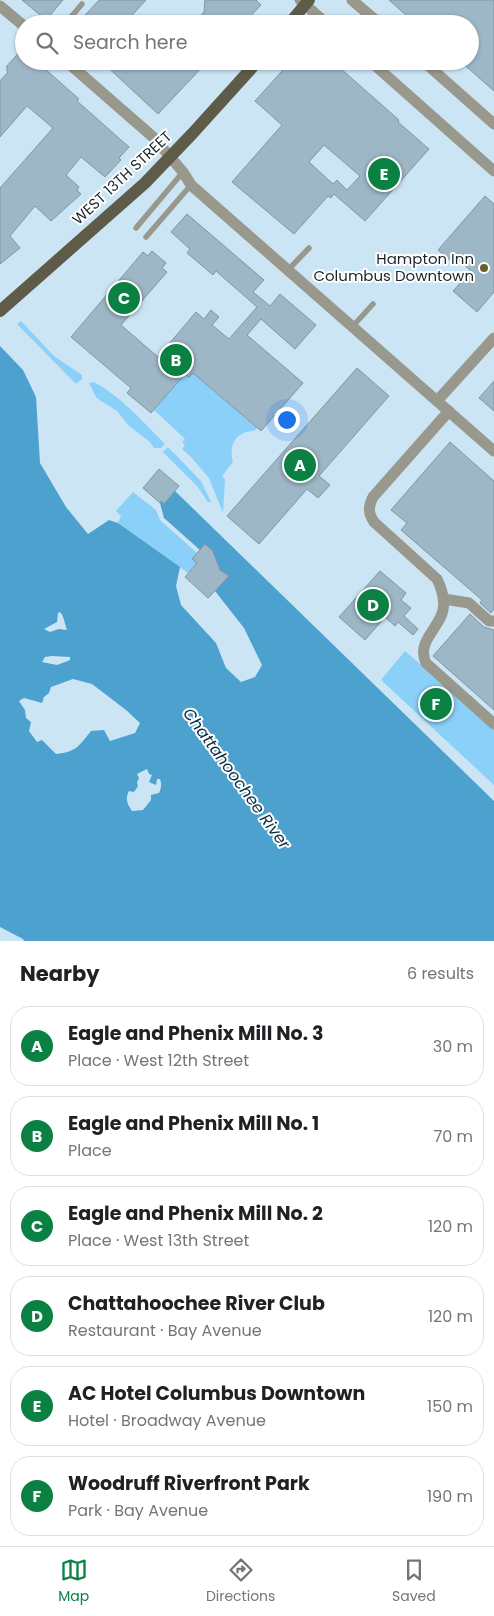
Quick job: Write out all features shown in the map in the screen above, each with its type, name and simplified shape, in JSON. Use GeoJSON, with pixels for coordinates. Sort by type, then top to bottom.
{"type":"FeatureCollection","features":[{"type":"Feature","properties":{"kind":"main road"},"geometry":{"type":"LineString","coordinates":[[296,15],[305,2]]}},
{"type":"Feature","properties":{"kind":"main road","name":"WEST 13TH STREET"},"geometry":{"type":"LineString","coordinates":[[0,312],[145,183],[250,70]]}},
{"type":"Feature","properties":{"kind":"street"},"geometry":{"type":"LineString","coordinates":[[352,0],[370,15]]}},
{"type":"Feature","properties":{"kind":"street"},"geometry":{"type":"LineString","coordinates":[[305,2],[319,15]]}},
{"type":"Feature","properties":{"kind":"street"},"geometry":{"type":"LineString","coordinates":[[0,6],[15,18]]}},
{"type":"Feature","properties":{"kind":"street"},"geometry":{"type":"LineString","coordinates":[[76,70],[153,137],[184,172],[191,185],[494,450]]}},
{"type":"Feature","properties":{"kind":"street"},"geometry":{"type":"LineString","coordinates":[[380,70],[494,171]]}},
{"type":"Feature","properties":{"kind":"street"},"geometry":{"type":"LineString","coordinates":[[433,70],[494,124]]}},
{"type":"Feature","properties":{"kind":"street"},"geometry":{"type":"LineString","coordinates":[[437,401],[494,338]]}},
{"type":"Feature","properties":{"kind":"street"},"geometry":{"type":"LineString","coordinates":[[449,411],[374,497],[368,510],[374,522],[437,579],[442,590],[444,599],[443,610],[439,621],[424,644],[423,657],[431,668],[494,724]]}},
{"type":"Feature","properties":{"kind":"street"},"geometry":{"type":"LineString","coordinates":[[444,599],[469,603],[489,621],[494,620]]}},
{"type":"Feature","properties":{"kind":"lane"},"geometry":{"type":"LineString","coordinates":[[73,15],[82,4]]}},
{"type":"Feature","properties":{"kind":"lane"},"geometry":{"type":"LineString","coordinates":[[136,228],[184,172]]}},
{"type":"Feature","properties":{"kind":"lane"},"geometry":{"type":"LineString","coordinates":[[146,237],[191,185]]}},
{"type":"Feature","properties":{"kind":"lane"},"geometry":{"type":"LineString","coordinates":[[288,270],[309,248]]}},
{"type":"Feature","properties":{"kind":"lane"},"geometry":{"type":"LineString","coordinates":[[353,326],[373,304]]}},
{"type":"Feature","properties":{"kind":"shaded area"},"geometry":{"type":"Polygon","coordinates":[[[21,321],[54,356],[82,375],[82,379],[76,384],[17,324],[21,321]]]}},
{"type":"Feature","properties":{"kind":"shaded area"},"geometry":{"type":"Polygon","coordinates":[[[193,373],[257,428],[254,431],[242,434],[233,445],[233,462],[222,476],[225,479],[223,513],[209,478],[182,449],[185,445],[182,442],[185,439],[154,410],[185,374],[189,377],[193,373]]]}},
{"type":"Feature","properties":{"kind":"shaded area"},"geometry":{"type":"Polygon","coordinates":[[[94,382],[123,402],[165,444],[161,448],[154,448],[149,441],[129,426],[117,411],[96,397],[89,383],[94,382]]]}},
{"type":"Feature","properties":{"kind":"shaded area"},"geometry":{"type":"Polygon","coordinates":[[[168,447],[201,481],[211,502],[208,502],[197,486],[163,452],[168,447]]]}},
{"type":"Feature","properties":{"kind":"shaded area"},"geometry":{"type":"Polygon","coordinates":[[[133,492],[156,510],[160,520],[197,553],[193,559],[197,563],[188,573],[118,523],[121,516],[116,511],[133,492]]]}},
{"type":"Feature","properties":{"kind":"shaded area"},"geometry":{"type":"Polygon","coordinates":[[[405,651],[494,728],[494,785],[381,680],[405,651]]]}},
{"type":"Feature","properties":{"kind":"water","name":"Chattahoochee River"},"geometry":{"type":"Polygon","coordinates":[[[0,346],[23,370],[36,397],[40,463],[66,507],[88,534],[109,520],[118,523],[180,567],[176,586],[181,605],[216,643],[226,668],[241,682],[255,677],[262,665],[244,628],[215,591],[229,576],[220,570],[205,544],[200,550],[164,518],[160,503],[161,501],[164,503],[175,491],[494,801],[494,941],[24,941],[0,927],[0,346]],[[60,612],[58,613],[57,622],[44,629],[50,632],[59,629],[67,630],[60,612]],[[45,657],[42,662],[57,665],[70,660],[70,657],[45,657]],[[73,679],[51,687],[42,703],[24,698],[19,701],[25,710],[26,718],[31,722],[29,731],[37,742],[42,740],[56,754],[73,750],[91,731],[104,730],[110,741],[135,733],[140,723],[92,684],[73,679]],[[147,769],[137,774],[139,778],[138,786],[134,792],[129,791],[127,796],[132,811],[143,810],[151,800],[151,795],[159,793],[161,786],[160,779],[157,779],[156,785],[149,782],[152,775],[149,774],[147,769]]]}},
{"type":"Feature","properties":{"kind":"building"},"geometry":{"type":"Polygon","coordinates":[[[22,0],[63,0],[50,15],[40,15],[22,0]]]}},
{"type":"Feature","properties":{"kind":"building"},"geometry":{"type":"Polygon","coordinates":[[[99,0],[146,0],[132,15],[85,15],[99,0]]]}},
{"type":"Feature","properties":{"kind":"building"},"geometry":{"type":"Polygon","coordinates":[[[205,0],[256,0],[261,5],[252,15],[201,15],[204,12],[205,0]]]}},
{"type":"Feature","properties":{"kind":"building"},"geometry":{"type":"Polygon","coordinates":[[[389,0],[494,0],[494,91],[470,70],[479,70],[479,15],[406,15],[389,0]]]}},
{"type":"Feature","properties":{"kind":"building"},"geometry":{"type":"Polygon","coordinates":[[[15,57],[15,70],[46,70],[79,99],[77,101],[129,147],[119,158],[121,160],[105,177],[81,157],[66,175],[79,187],[77,190],[81,194],[51,221],[35,206],[10,236],[20,248],[0,264],[0,188],[53,128],[27,106],[0,137],[0,81],[8,72],[6,67],[15,57]]]}},
{"type":"Feature","properties":{"kind":"building"},"geometry":{"type":"Polygon","coordinates":[[[111,70],[200,70],[158,114],[111,70]]]}},
{"type":"Feature","properties":{"kind":"building"},"geometry":{"type":"Polygon","coordinates":[[[283,70],[342,70],[429,149],[365,221],[334,194],[331,198],[328,196],[294,234],[232,182],[282,125],[255,101],[283,70]],[[324,145],[309,162],[333,184],[337,180],[347,190],[360,176],[324,145]]]}},
{"type":"Feature","properties":{"kind":"building"},"geometry":{"type":"Polygon","coordinates":[[[485,196],[494,204],[494,292],[477,312],[453,291],[471,271],[454,256],[450,260],[438,250],[485,196]]]}},
{"type":"Feature","properties":{"kind":"building"},"geometry":{"type":"Polygon","coordinates":[[[187,214],[264,280],[253,292],[270,306],[280,294],[316,325],[295,349],[261,319],[247,335],[303,383],[261,431],[193,373],[189,377],[185,374],[151,413],[127,393],[131,388],[71,337],[143,252],[148,256],[152,251],[166,263],[162,268],[167,272],[121,325],[158,357],[196,312],[204,319],[211,310],[219,317],[212,325],[229,339],[257,307],[216,271],[213,275],[187,253],[190,249],[171,232],[187,214]]]}},
{"type":"Feature","properties":{"kind":"building"},"geometry":{"type":"Polygon","coordinates":[[[357,368],[389,396],[319,476],[330,485],[318,498],[307,489],[259,544],[227,516],[357,368]]]}},
{"type":"Feature","properties":{"kind":"building"},"geometry":{"type":"Polygon","coordinates":[[[494,381],[494,411],[479,398],[494,381]]]}},
{"type":"Feature","properties":{"kind":"building"},"geometry":{"type":"Polygon","coordinates":[[[450,442],[494,481],[494,609],[491,613],[480,603],[482,600],[401,530],[407,523],[391,510],[450,442]]]}},
{"type":"Feature","properties":{"kind":"building"},"geometry":{"type":"Polygon","coordinates":[[[159,469],[179,486],[164,504],[161,501],[160,503],[143,488],[159,469]]]}},
{"type":"Feature","properties":{"kind":"building"},"geometry":{"type":"Polygon","coordinates":[[[205,544],[213,551],[220,570],[229,576],[208,598],[185,577],[197,563],[192,559],[205,544]]]}},
{"type":"Feature","properties":{"kind":"building"},"geometry":{"type":"Polygon","coordinates":[[[380,571],[406,593],[401,600],[411,608],[404,616],[418,629],[413,635],[398,622],[395,626],[385,617],[365,640],[339,617],[380,571]]]}},
{"type":"Feature","properties":{"kind":"building"},"geometry":{"type":"Polygon","coordinates":[[[470,614],[484,627],[494,630],[494,710],[433,656],[470,614]]]}},
{"type":"Feature","properties":{"kind":"place","name":"AC Hotel Columbus Downtown"},"geometry":{"type":"Point","coordinates":[384,174]}},
{"type":"Feature","properties":{"kind":"place","name":"Hampton Inn Columbus Downtown"},"geometry":{"type":"Point","coordinates":[484,268]}},
{"type":"Feature","properties":{"kind":"place","name":"Eagle and Phenix Mill No. 2"},"geometry":{"type":"Point","coordinates":[124,298]}},
{"type":"Feature","properties":{"kind":"place","name":"Eagle and Phenix Mill No. 1"},"geometry":{"type":"Point","coordinates":[176,360]}},
{"type":"Feature","properties":{"kind":"place","name":"Eagle and Phenix Mill No. 3"},"geometry":{"type":"Point","coordinates":[300,465]}},
{"type":"Feature","properties":{"kind":"place","name":"Chattahoochee River Club"},"geometry":{"type":"Point","coordinates":[373,605]}},
{"type":"Feature","properties":{"kind":"place","name":"Woodruff Riverfront Park"},"geometry":{"type":"Point","coordinates":[436,704]}}]}
